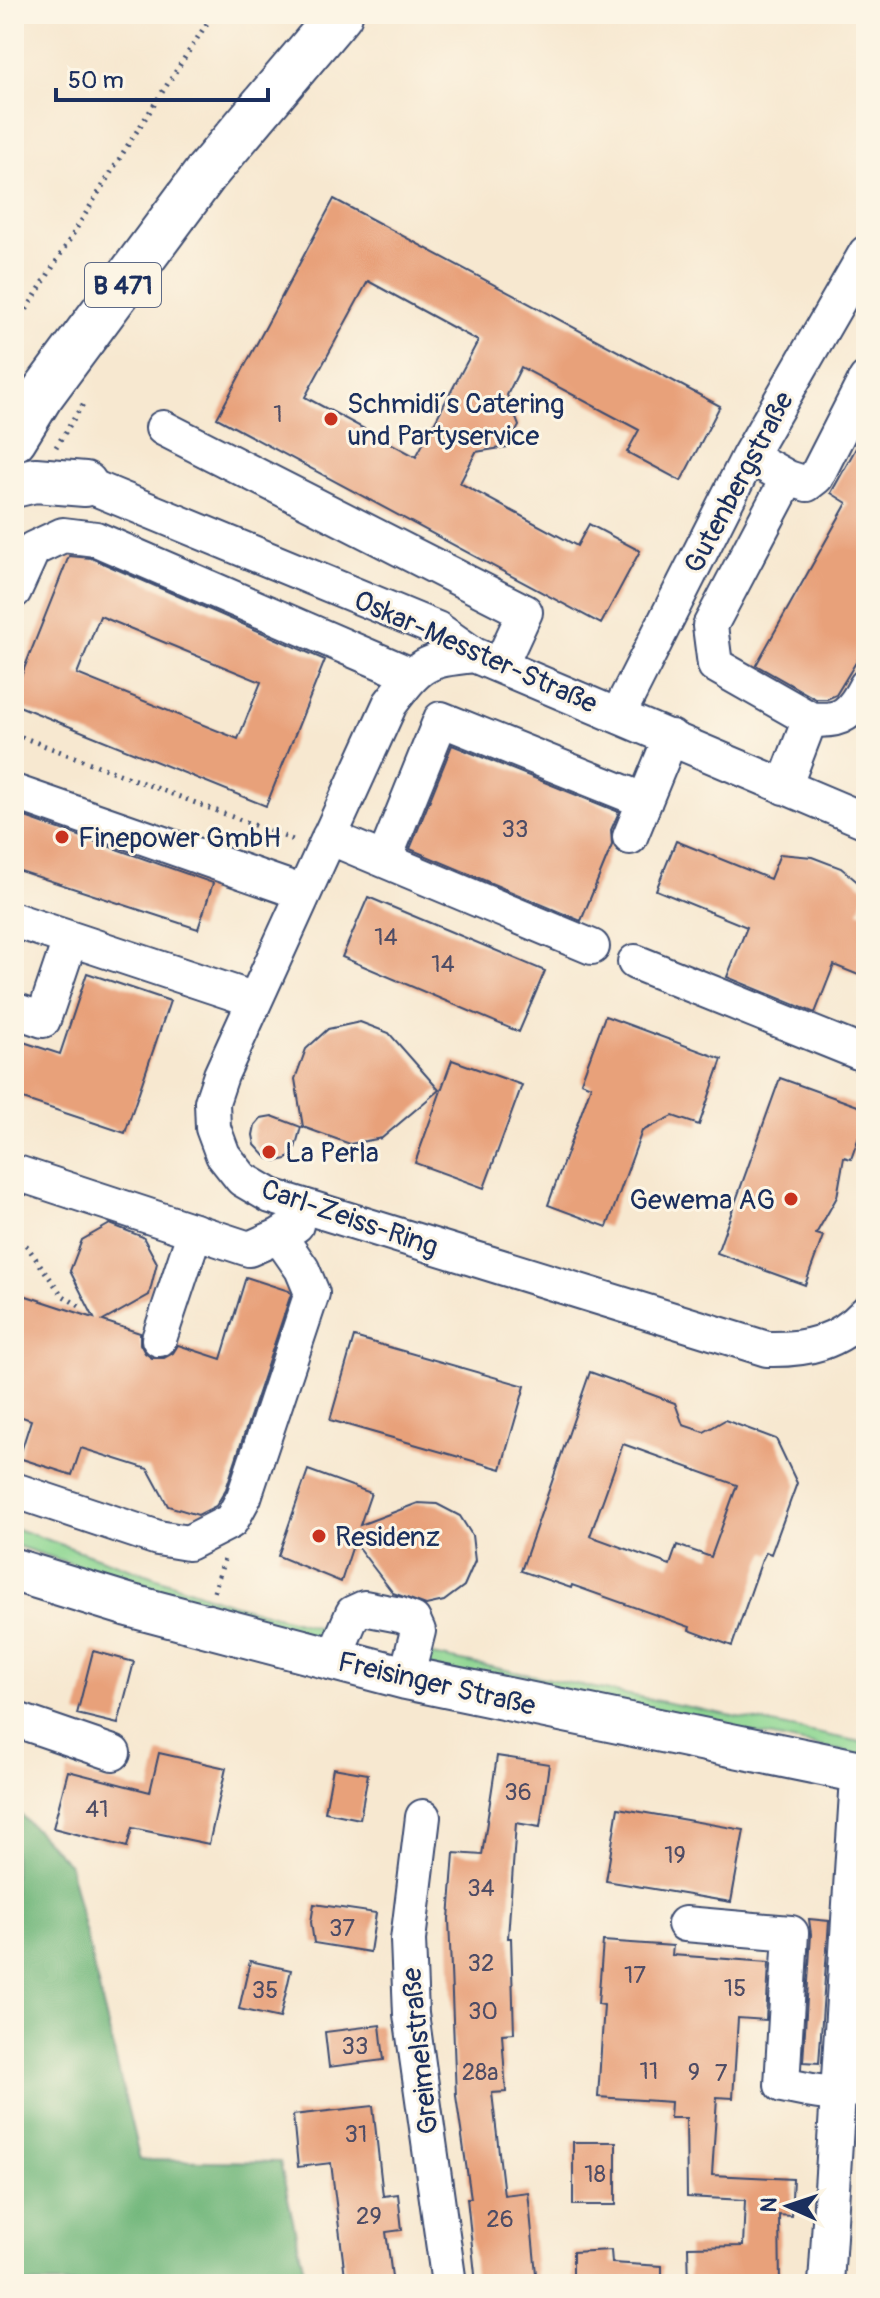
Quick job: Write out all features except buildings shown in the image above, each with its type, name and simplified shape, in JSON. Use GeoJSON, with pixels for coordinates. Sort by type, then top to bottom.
{"type":"FeatureCollection","features":[{"type":"Feature","properties":{"kind":"highway","name":"B 471"},"geometry":{"type":"LineString","coordinates":[[14,439],[27,402],[206,173],[340,14]]}},
{"type":"Feature","properties":{"kind":"highway"},"geometry":{"type":"LineString","coordinates":[[14,485],[35,480],[85,484]]}},
{"type":"Feature","properties":{"kind":"main road","name":"Freisinger Straße"},"geometry":{"type":"LineString","coordinates":[[14,1570],[142,1609],[406,1678],[864,1773]]}},
{"type":"Feature","properties":{"kind":"street","name":"Gutenbergstraße"},"geometry":{"type":"LineString","coordinates":[[618,715],[749,456],[863,263]]}},
{"type":"Feature","properties":{"kind":"street"},"geometry":{"type":"LineString","coordinates":[[749,456],[788,478],[807,484],[816,477],[866,379]]}},
{"type":"Feature","properties":{"kind":"street"},"geometry":{"type":"LineString","coordinates":[[163,428],[525,612],[487,660]]}},
{"type":"Feature","properties":{"kind":"street"},"geometry":{"type":"LineString","coordinates":[[788,478],[710,626],[715,665],[810,719],[827,721],[844,716],[857,704],[866,686]]}},
{"type":"Feature","properties":{"kind":"street","name":"Oskar-Messter-Straße"},"geometry":{"type":"LineString","coordinates":[[85,484],[437,629],[487,660],[866,821]]}},
{"type":"Feature","properties":{"kind":"street"},"geometry":{"type":"LineString","coordinates":[[14,591],[33,549],[63,535],[96,539],[411,675]]}},
{"type":"Feature","properties":{"kind":"street","name":"Carl-Zeiss-Ring"},"geometry":{"type":"LineString","coordinates":[[487,660],[436,659],[411,675],[390,704],[221,1075],[212,1102],[213,1128],[223,1155],[242,1179],[271,1196],[767,1349],[796,1350],[828,1342],[853,1327],[866,1313]]}},
{"type":"Feature","properties":{"kind":"street"},"geometry":{"type":"LineString","coordinates":[[384,860],[441,719],[645,801]]}},
{"type":"Feature","properties":{"kind":"street"},"geometry":{"type":"LineString","coordinates":[[784,787],[810,719]]}},
{"type":"Feature","properties":{"kind":"street"},"geometry":{"type":"LineString","coordinates":[[630,837],[671,737]]}},
{"type":"Feature","properties":{"kind":"street"},"geometry":{"type":"LineString","coordinates":[[14,792],[304,893]]}},
{"type":"Feature","properties":{"kind":"street"},"geometry":{"type":"LineString","coordinates":[[326,844],[384,860],[592,947]]}},
{"type":"Feature","properties":{"kind":"street"},"geometry":{"type":"LineString","coordinates":[[14,920],[255,1000]]}},
{"type":"Feature","properties":{"kind":"street"},"geometry":{"type":"LineString","coordinates":[[14,1010],[43,1020],[70,940]]}},
{"type":"Feature","properties":{"kind":"street"},"geometry":{"type":"LineString","coordinates":[[635,962],[866,1055]]}},
{"type":"Feature","properties":{"kind":"street"},"geometry":{"type":"LineString","coordinates":[[14,1172],[249,1249],[279,1236],[317,1212]]}},
{"type":"Feature","properties":{"kind":"street"},"geometry":{"type":"LineString","coordinates":[[159,1339],[195,1231]]}},
{"type":"Feature","properties":{"kind":"street"},"geometry":{"type":"LineString","coordinates":[[14,1490],[158,1538],[188,1543],[231,1521],[244,1497],[312,1293],[302,1269],[279,1236]]}},
{"type":"Feature","properties":{"kind":"street"},"geometry":{"type":"LineString","coordinates":[[333,1660],[353,1613],[364,1608],[400,1615],[413,1620],[418,1631],[406,1678]]}},
{"type":"Feature","properties":{"kind":"street"},"geometry":{"type":"LineString","coordinates":[[14,1719],[113,1753]]}},
{"type":"Feature","properties":{"kind":"street"},"geometry":{"type":"LineString","coordinates":[[826,2284],[852,2088],[857,1793],[864,1773]]}},
{"type":"Feature","properties":{"kind":"street","name":"Greimelstraße"},"geometry":{"type":"LineString","coordinates":[[423,1817],[408,1940],[411,2014],[449,2284]]}},
{"type":"Feature","properties":{"kind":"street"},"geometry":{"type":"LineString","coordinates":[[685,1924],[791,1933],[782,2085],[852,2088]]}},
{"type":"Feature","properties":{"kind":"path"},"geometry":{"type":"LineString","coordinates":[[14,330],[213,14]]}},
{"type":"Feature","properties":{"kind":"path"},"geometry":{"type":"LineString","coordinates":[[14,734],[326,844]]}},
{"type":"Feature","properties":{"kind":"path"},"geometry":{"type":"LineString","coordinates":[[26,1245],[62,1295],[84,1309]]}},
{"type":"Feature","properties":{"kind":"green space"},"geometry":{"type":"Polygon","coordinates":[[[14,1528],[228,1603],[335,1632],[325,1642],[226,1614],[14,1545],[14,1528]]]}},
{"type":"Feature","properties":{"kind":"green space"},"geometry":{"type":"Polygon","coordinates":[[[422,1653],[866,1743],[866,1756],[425,1666],[422,1653]]]}},
{"type":"Feature","properties":{"kind":"green space"},"geometry":{"type":"Polygon","coordinates":[[[14,1808],[69,1864],[140,2160],[280,2162],[307,2284],[14,2284],[14,1808]]]}},
{"type":"Feature","properties":{"kind":"place","name":"Schmidi´s Catering und Partyservice"},"geometry":{"type":"Point","coordinates":[331,419]}},
{"type":"Feature","properties":{"kind":"place","name":"Finepower GmbH"},"geometry":{"type":"Point","coordinates":[62,837]}},
{"type":"Feature","properties":{"kind":"place","name":"La Perla"},"geometry":{"type":"Point","coordinates":[269,1152]}},
{"type":"Feature","properties":{"kind":"place","name":"Gewema AG"},"geometry":{"type":"Point","coordinates":[791,1199]}},
{"type":"Feature","properties":{"kind":"place","name":"Residenz"},"geometry":{"type":"Point","coordinates":[319,1536]}}]}
